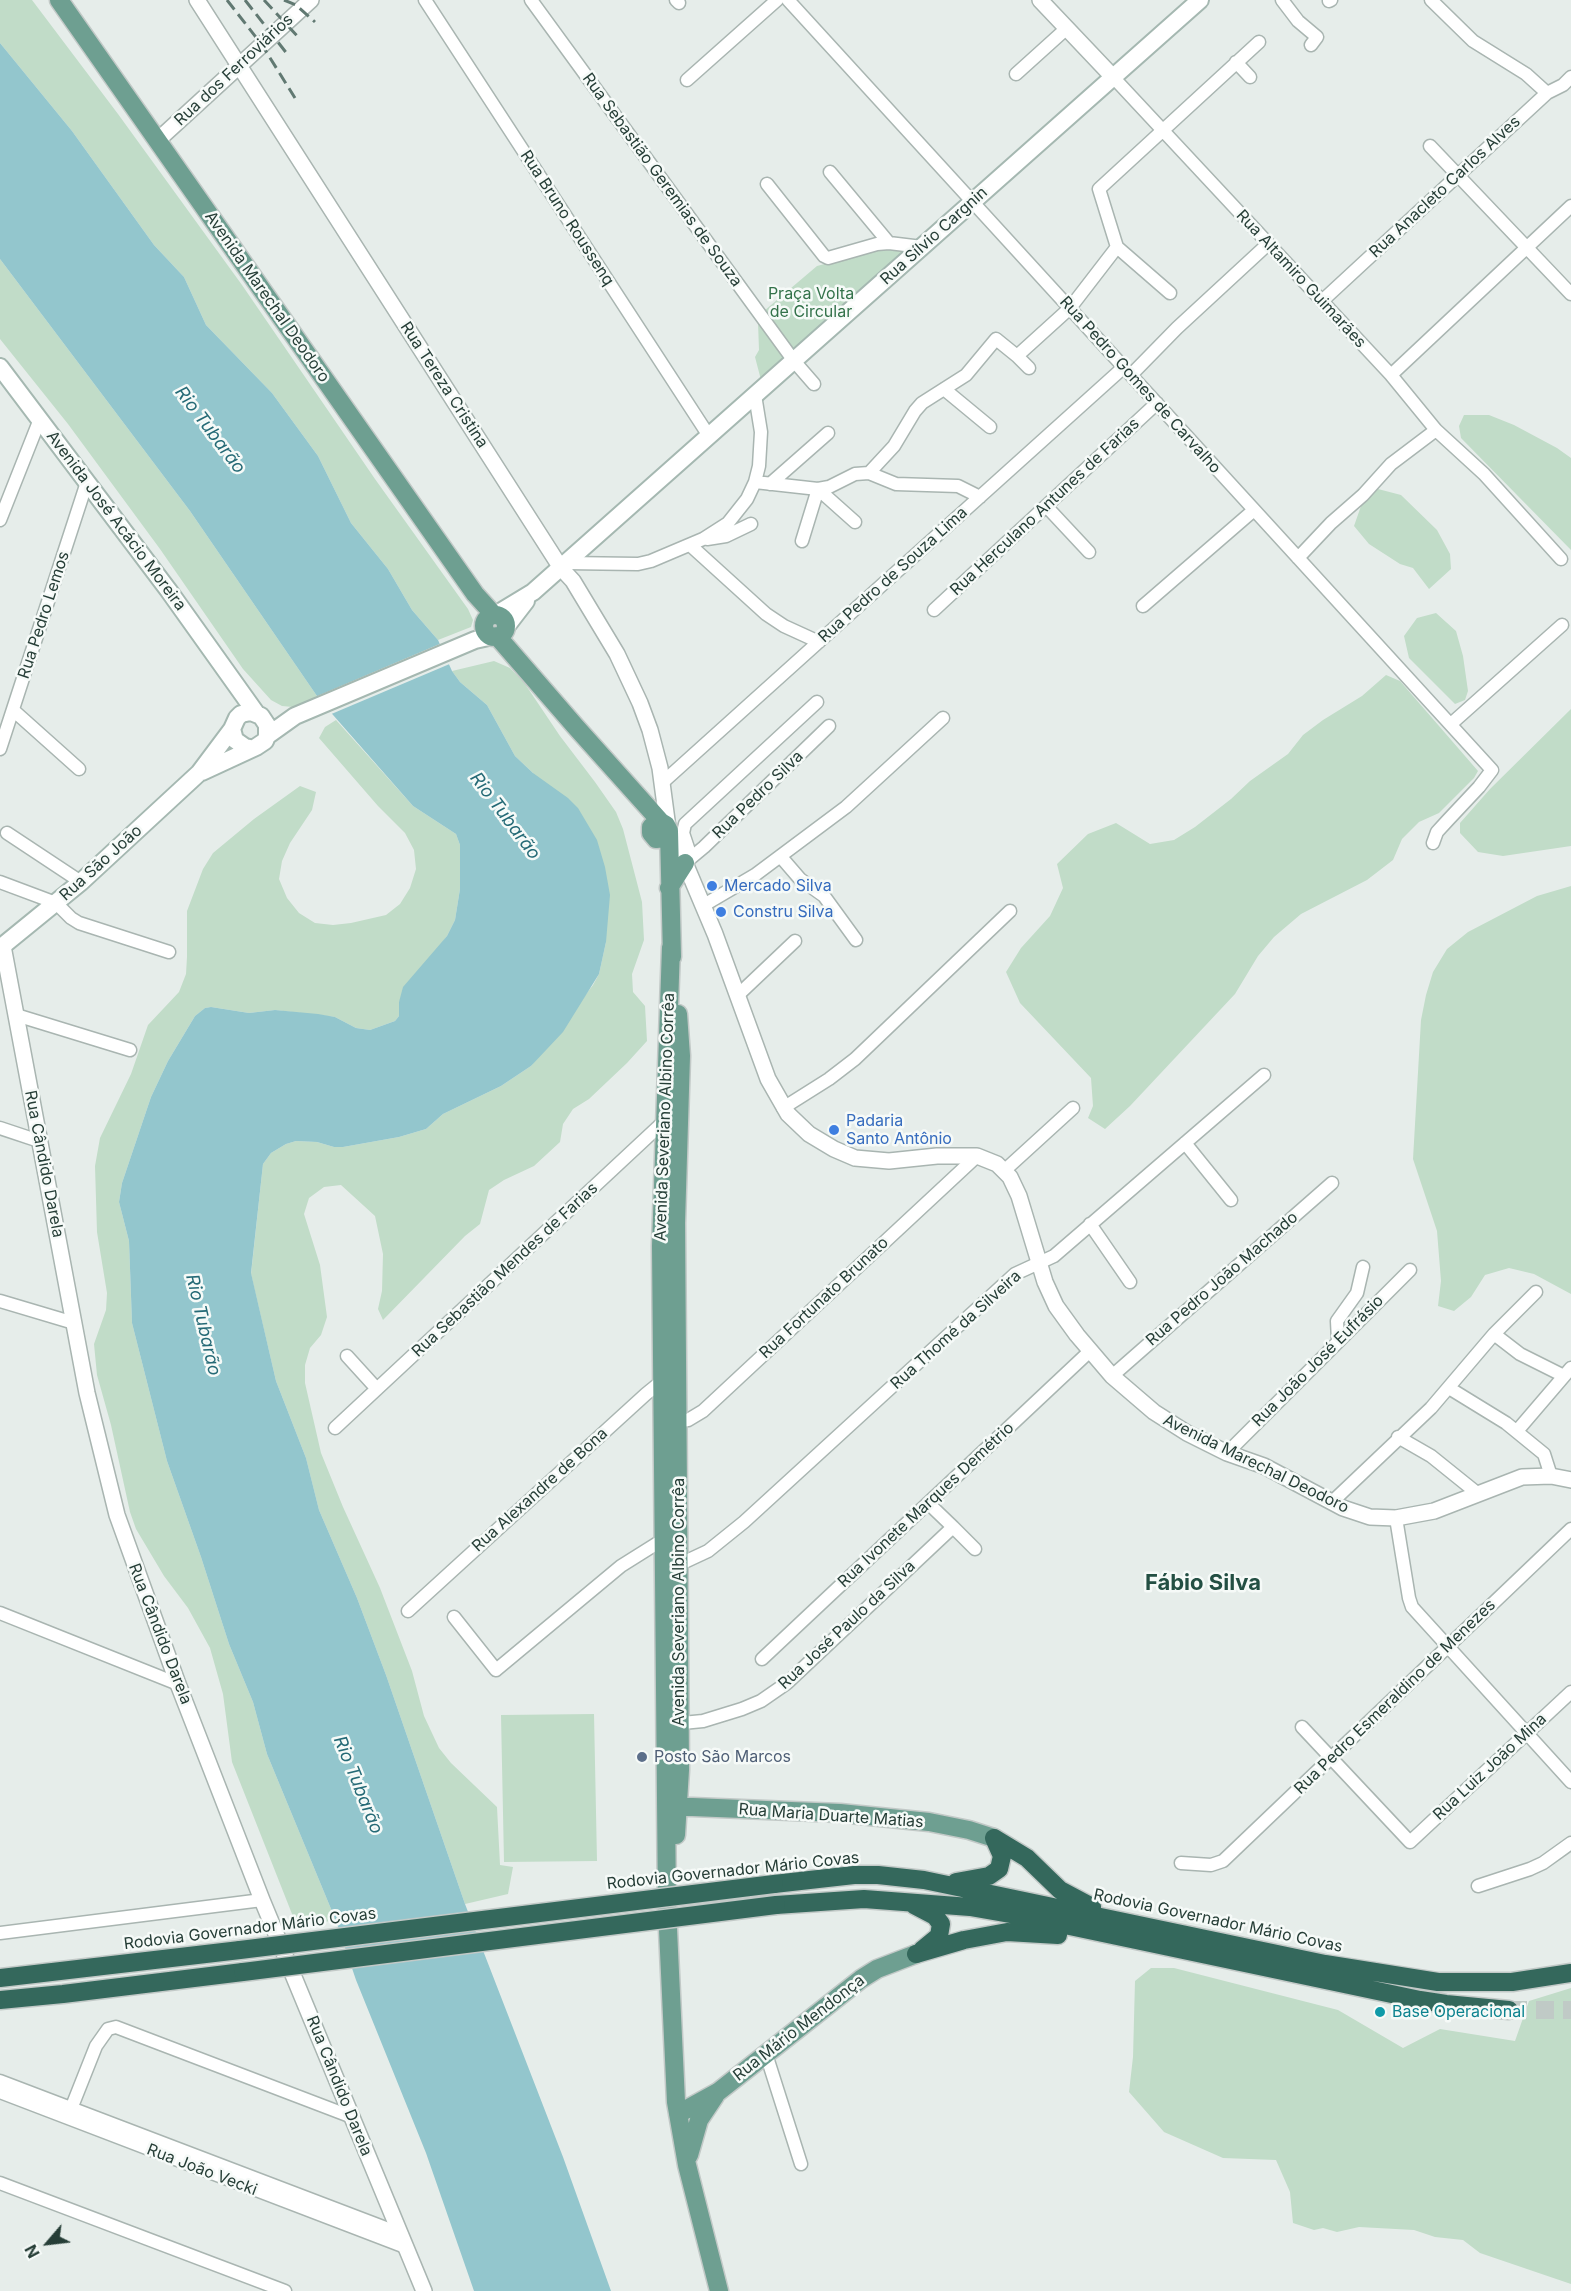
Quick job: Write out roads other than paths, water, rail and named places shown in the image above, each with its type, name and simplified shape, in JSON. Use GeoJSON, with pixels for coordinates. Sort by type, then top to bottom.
{"type":"FeatureCollection","features":[{"type":"Feature","properties":{"kind":"highway"},"geometry":{"type":"LineString","coordinates":[[947,1884],[980,1878],[996,1872],[1002,1863],[1002,1856],[994,1838]]}},
{"type":"Feature","properties":{"kind":"highway"},"geometry":{"type":"LineString","coordinates":[[994,1838],[1017,1850],[1052,1883],[1071,1897],[1132,1923]]}},
{"type":"Feature","properties":{"kind":"highway","name":"Rodovia Governador Mário Covas"},"geometry":{"type":"LineString","coordinates":[[0,1978],[774,1884],[870,1875],[947,1884],[1335,1966],[1421,1981],[1487,1984],[1571,1973]]}},
{"type":"Feature","properties":{"kind":"highway"},"geometry":{"type":"LineString","coordinates":[[0,2000],[777,1905],[834,1900],[904,1901],[999,1912],[1409,1997],[1446,2004],[1509,2010]]}},
{"type":"Feature","properties":{"kind":"highway"},"geometry":{"type":"LineString","coordinates":[[904,1901],[929,1911],[941,1924],[939,1936],[916,1954]]}},
{"type":"Feature","properties":{"kind":"highway"},"geometry":{"type":"LineString","coordinates":[[916,1954],[964,1940],[1007,1932],[1036,1932],[1115,1943],[1158,1944]]}},
{"type":"Feature","properties":{"kind":"highway"},"geometry":{"type":"LineString","coordinates":[[0,1973],[20,1977]]}},
{"type":"Feature","properties":{"kind":"main road","name":"Avenida Marechal Deodoro"},"geometry":{"type":"LineString","coordinates":[[59,0],[520,661],[562,712],[628,784],[662,829]]}},
{"type":"Feature","properties":{"kind":"main road","name":"Rua Sílvio Cargnin"},"geometry":{"type":"LineString","coordinates":[[495,625],[1200,0]]}},
{"type":"Feature","properties":{"kind":"main road","name":"Avenida José Acácio Moreira"},"geometry":{"type":"LineString","coordinates":[[0,367],[259,715]]}},
{"type":"Feature","properties":{"kind":"main road"},"geometry":{"type":"LineString","coordinates":[[231,677],[235,740],[250,748],[261,744],[267,736],[300,715],[471,642],[495,625]]}},
{"type":"Feature","properties":{"kind":"main road"},"geometry":{"type":"LineString","coordinates":[[233,726],[241,714],[300,715]]}},
{"type":"Feature","properties":{"kind":"main road"},"geometry":{"type":"LineString","coordinates":[[259,715],[267,725],[267,736]]}},
{"type":"Feature","properties":{"kind":"main road","name":"Rua São João"},"geometry":{"type":"LineString","coordinates":[[1,947],[81,882],[199,773],[233,726]]}},
{"type":"Feature","properties":{"kind":"main road","name":"Rua São João"},"geometry":{"type":"LineString","coordinates":[[199,773],[250,748]]}},
{"type":"Feature","properties":{"kind":"main road","name":"Avenida Severiano Albino Corrêa"},"geometry":{"type":"LineString","coordinates":[[662,829],[681,1044],[672,1121],[669,1246],[670,1422],[664,1539],[672,1724],[680,1783],[672,1806],[677,1826],[667,1908]]}},
{"type":"Feature","properties":{"kind":"main road"},"geometry":{"type":"LineString","coordinates":[[669,890],[685,862]]}},
{"type":"Feature","properties":{"kind":"main road","name":"Avenida Severiano Albino Corrêa"},"geometry":{"type":"LineString","coordinates":[[667,1908],[678,1565],[670,1422]]}},
{"type":"Feature","properties":{"kind":"main road"},"geometry":{"type":"LineString","coordinates":[[664,1539],[678,1565]]}},
{"type":"Feature","properties":{"kind":"main road"},"geometry":{"type":"LineString","coordinates":[[680,1783],[694,1798],[710,1808]]}},
{"type":"Feature","properties":{"kind":"main road","name":"Rua Maria Duarte Matias"},"geometry":{"type":"LineString","coordinates":[[672,1806],[859,1815],[929,1822],[994,1838]]}},
{"type":"Feature","properties":{"kind":"main road"},"geometry":{"type":"LineString","coordinates":[[677,1826],[694,1814],[710,1808]]}},
{"type":"Feature","properties":{"kind":"main road"},"geometry":{"type":"LineString","coordinates":[[667,1908],[675,2094],[687,2165],[719,2291]]}},
{"type":"Feature","properties":{"kind":"main road","name":"Rua Mário Mendonça"},"geometry":{"type":"LineString","coordinates":[[678,2114],[718,2092],[861,1979],[882,1967],[916,1954]]}},
{"type":"Feature","properties":{"kind":"main road"},"geometry":{"type":"LineString","coordinates":[[687,2165],[693,2135],[699,2120],[718,2092]]}},
{"type":"Feature","properties":{"kind":"main road","name":"Rua Mário Mendonça"},"geometry":{"type":"LineString","coordinates":[[675,2094],[718,2092]]}},
{"type":"Feature","properties":{"kind":"street","name":"Rua Tereza Cristina"},"geometry":{"type":"LineString","coordinates":[[197,0],[563,565],[628,676],[650,730],[662,783],[662,829]]}},
{"type":"Feature","properties":{"kind":"street","name":"Rua dos Ferroviários"},"geometry":{"type":"LineString","coordinates":[[158,141],[311,0]]}},
{"type":"Feature","properties":{"kind":"street","name":"Rua Bruno Roussenq"},"geometry":{"type":"LineString","coordinates":[[425,0],[709,436]]}},
{"type":"Feature","properties":{"kind":"street","name":"Rua Sebastião Geremias de Souza"},"geometry":{"type":"LineString","coordinates":[[531,0],[794,361],[814,384]]}},
{"type":"Feature","properties":{"kind":"street"},"geometry":{"type":"LineString","coordinates":[[687,80],[777,0]]}},
{"type":"Feature","properties":{"kind":"street","name":"Rua Pedro Gomes de Carvalho"},"geometry":{"type":"LineString","coordinates":[[788,0],[1492,770],[1443,826],[1433,843]]}},
{"type":"Feature","properties":{"kind":"street","name":"Rua Altamiro Guimarães"},"geometry":{"type":"LineString","coordinates":[[1040,0],[1391,375],[1436,430],[1484,474],[1561,560]]}},
{"type":"Feature","properties":{"kind":"street"},"geometry":{"type":"LineString","coordinates":[[1281,0],[1314,41]]}},
{"type":"Feature","properties":{"kind":"street"},"geometry":{"type":"LineString","coordinates":[[1431,0],[1473,41],[1526,74],[1547,93]]}},
{"type":"Feature","properties":{"kind":"street"},"geometry":{"type":"LineString","coordinates":[[1016,74],[1067,28]]}},
{"type":"Feature","properties":{"kind":"street"},"geometry":{"type":"LineString","coordinates":[[1170,293],[1117,247],[1099,189],[1259,42]]}},
{"type":"Feature","properties":{"kind":"street"},"geometry":{"type":"LineString","coordinates":[[1236,62],[1250,77]]}},
{"type":"Feature","properties":{"kind":"street","name":"Rua Anacleto Carlos Alves"},"geometry":{"type":"LineString","coordinates":[[1322,301],[1547,93],[1563,85],[1571,77]]}},
{"type":"Feature","properties":{"kind":"street"},"geometry":{"type":"LineString","coordinates":[[1430,146],[1571,294]]}},
{"type":"Feature","properties":{"kind":"street"},"geometry":{"type":"LineString","coordinates":[[830,172],[889,243]]}},
{"type":"Feature","properties":{"kind":"street"},"geometry":{"type":"LineString","coordinates":[[767,184],[824,256],[828,258],[877,244],[922,247]]}},
{"type":"Feature","properties":{"kind":"street"},"geometry":{"type":"LineString","coordinates":[[1391,375],[1571,206]]}},
{"type":"Feature","properties":{"kind":"street","name":"Rua Pedro de Souza Lima"},"geometry":{"type":"LineString","coordinates":[[662,783],[980,497],[1183,322],[1269,244]]}},
{"type":"Feature","properties":{"kind":"street"},"geometry":{"type":"LineString","coordinates":[[1017,356],[1070,308],[1117,247]]}},
{"type":"Feature","properties":{"kind":"street"},"geometry":{"type":"LineString","coordinates":[[869,473],[894,446],[915,411],[931,396],[974,368],[996,339],[1029,368]]}},
{"type":"Feature","properties":{"kind":"street"},"geometry":{"type":"LineString","coordinates":[[944,389],[990,427]]}},
{"type":"Feature","properties":{"kind":"street"},"geometry":{"type":"LineString","coordinates":[[563,565],[638,564],[651,561],[703,539],[728,523],[747,499],[759,466],[761,432],[755,395]]}},
{"type":"Feature","properties":{"kind":"street","name":"Rua Herculano Antunes de Farias"},"geometry":{"type":"LineString","coordinates":[[934,610],[1157,403]]}},
{"type":"Feature","properties":{"kind":"street"},"geometry":{"type":"LineString","coordinates":[[0,520],[40,419]]}},
{"type":"Feature","properties":{"kind":"street"},"geometry":{"type":"LineString","coordinates":[[1298,558],[1363,495],[1391,464],[1436,430]]}},
{"type":"Feature","properties":{"kind":"street"},"geometry":{"type":"LineString","coordinates":[[770,484],[828,433]]}},
{"type":"Feature","properties":{"kind":"street"},"geometry":{"type":"LineString","coordinates":[[755,482],[818,489],[829,487],[855,474],[869,473],[896,483],[958,486],[980,497]]}},
{"type":"Feature","properties":{"kind":"street","name":"Rua Pedro Lemos"},"geometry":{"type":"LineString","coordinates":[[0,749],[87,482]]}},
{"type":"Feature","properties":{"kind":"street"},"geometry":{"type":"LineString","coordinates":[[818,489],[855,522]]}},
{"type":"Feature","properties":{"kind":"street"},"geometry":{"type":"LineString","coordinates":[[802,541],[818,489]]}},
{"type":"Feature","properties":{"kind":"street"},"geometry":{"type":"LineString","coordinates":[[1046,506],[1089,552]]}},
{"type":"Feature","properties":{"kind":"street"},"geometry":{"type":"LineString","coordinates":[[1143,606],[1254,510]]}},
{"type":"Feature","properties":{"kind":"street"},"geometry":{"type":"LineString","coordinates":[[703,539],[726,536],[751,524]]}},
{"type":"Feature","properties":{"kind":"street"},"geometry":{"type":"LineString","coordinates":[[690,545],[766,614],[784,626],[819,642]]}},
{"type":"Feature","properties":{"kind":"street"},"geometry":{"type":"LineString","coordinates":[[1450,724],[1562,625]]}},
{"type":"Feature","properties":{"kind":"street"},"geometry":{"type":"LineString","coordinates":[[685,862],[689,851],[683,833],[686,824],[818,702]]}},
{"type":"Feature","properties":{"kind":"street"},"geometry":{"type":"LineString","coordinates":[[13,711],[79,769]]}},
{"type":"Feature","properties":{"kind":"street"},"geometry":{"type":"LineString","coordinates":[[704,905],[781,857],[863,793],[943,718]]}},
{"type":"Feature","properties":{"kind":"street","name":"Rua Pedro Silva"},"geometry":{"type":"LineString","coordinates":[[685,862],[704,847],[829,726]]}},
{"type":"Feature","properties":{"kind":"street","name":"Avenida Marechal Deodoro"},"geometry":{"type":"LineString","coordinates":[[662,829],[685,862],[704,905],[768,1079],[783,1108],[809,1134],[855,1158],[890,1161],[938,1156],[977,1156],[1005,1170],[1019,1196],[1039,1262],[1056,1306],[1112,1376],[1167,1422],[1227,1453],[1264,1466],[1356,1514],[1370,1517],[1396,1518],[1434,1510],[1522,1477],[1551,1476],[1571,1480]]}},
{"type":"Feature","properties":{"kind":"street"},"geometry":{"type":"LineString","coordinates":[[7,833],[81,882]]}},
{"type":"Feature","properties":{"kind":"street"},"geometry":{"type":"LineString","coordinates":[[781,857],[800,879],[824,896],[856,940]]}},
{"type":"Feature","properties":{"kind":"street"},"geometry":{"type":"LineString","coordinates":[[0,882],[56,903],[78,923],[169,952]]}},
{"type":"Feature","properties":{"kind":"street"},"geometry":{"type":"LineString","coordinates":[[783,1108],[829,1079],[855,1059],[1010,911]]}},
{"type":"Feature","properties":{"kind":"street"},"geometry":{"type":"LineString","coordinates":[[737,996],[795,941]]}},
{"type":"Feature","properties":{"kind":"street","name":"Rua Cândido Darela"},"geometry":{"type":"LineString","coordinates":[[1,947],[97,1439],[117,1515],[178,1684],[262,1900],[424,2291]]}},
{"type":"Feature","properties":{"kind":"street"},"geometry":{"type":"LineString","coordinates":[[16,1015],[130,1050]]}},
{"type":"Feature","properties":{"kind":"street","name":"Rua Thomé da Silveira"},"geometry":{"type":"LineString","coordinates":[[678,1565],[708,1551],[744,1522],[1015,1274],[1053,1256],[1264,1075]]}},
{"type":"Feature","properties":{"kind":"street"},"geometry":{"type":"LineString","coordinates":[[1005,1170],[1073,1108]]}},
{"type":"Feature","properties":{"kind":"street","name":"Rua Sebastião Mendes de Farias"},"geometry":{"type":"LineString","coordinates":[[335,1428],[672,1121]]}},
{"type":"Feature","properties":{"kind":"street"},"geometry":{"type":"LineString","coordinates":[[0,1128],[39,1141]]}},
{"type":"Feature","properties":{"kind":"street"},"geometry":{"type":"LineString","coordinates":[[1185,1143],[1231,1200]]}},
{"type":"Feature","properties":{"kind":"street","name":"Rua Fortunato Brunato"},"geometry":{"type":"LineString","coordinates":[[670,1422],[688,1420],[703,1411],[977,1156]]}},
{"type":"Feature","properties":{"kind":"street","name":"Rua Pedro João Machado"},"geometry":{"type":"LineString","coordinates":[[1112,1376],[1332,1183]]}},
{"type":"Feature","properties":{"kind":"street"},"geometry":{"type":"LineString","coordinates":[[1090,1224],[1130,1282]]}},
{"type":"Feature","properties":{"kind":"street"},"geometry":{"type":"LineString","coordinates":[[1338,1341],[1337,1320],[1358,1293],[1363,1267]]}},
{"type":"Feature","properties":{"kind":"street","name":"Rua João José Eufrásio"},"geometry":{"type":"LineString","coordinates":[[1227,1453],[1410,1270]]}},
{"type":"Feature","properties":{"kind":"street"},"geometry":{"type":"LineString","coordinates":[[1332,1502],[1431,1408],[1494,1334],[1536,1292]]}},
{"type":"Feature","properties":{"kind":"street"},"geometry":{"type":"LineString","coordinates":[[0,1301],[74,1323]]}},
{"type":"Feature","properties":{"kind":"street"},"geometry":{"type":"LineString","coordinates":[[1494,1334],[1520,1354],[1568,1372],[1517,1431]]}},
{"type":"Feature","properties":{"kind":"street","name":"Rua Ivonete Marques Demétrio"},"geometry":{"type":"LineString","coordinates":[[762,1659],[1090,1351]]}},
{"type":"Feature","properties":{"kind":"street"},"geometry":{"type":"LineString","coordinates":[[347,1356],[377,1389]]}},
{"type":"Feature","properties":{"kind":"street","name":"Rua Alexandre de Bona"},"geometry":{"type":"LineString","coordinates":[[408,1611],[670,1381]]}},
{"type":"Feature","properties":{"kind":"street"},"geometry":{"type":"LineString","coordinates":[[1449,1388],[1492,1413],[1544,1454],[1551,1476]]}},
{"type":"Feature","properties":{"kind":"street"},"geometry":{"type":"LineString","coordinates":[[1398,1437],[1431,1456],[1477,1493]]}},
{"type":"Feature","properties":{"kind":"street"},"geometry":{"type":"LineString","coordinates":[[928,1503],[975,1549]]}},
{"type":"Feature","properties":{"kind":"street"},"geometry":{"type":"LineString","coordinates":[[1396,1518],[1412,1607],[1571,1782]]}},
{"type":"Feature","properties":{"kind":"street","name":"Rua José Paulo da Silva"},"geometry":{"type":"LineString","coordinates":[[672,1724],[722,1716],[761,1701],[774,1693],[953,1527]]}},
{"type":"Feature","properties":{"kind":"street","name":"Rua Pedro Esmeraldino de Menezes"},"geometry":{"type":"LineString","coordinates":[[1181,1863],[1217,1864],[1571,1529]]}},
{"type":"Feature","properties":{"kind":"street"},"geometry":{"type":"LineString","coordinates":[[453,1617],[496,1670],[621,1566],[664,1539]]}},
{"type":"Feature","properties":{"kind":"street"},"geometry":{"type":"LineString","coordinates":[[0,1613],[178,1684]]}},
{"type":"Feature","properties":{"kind":"street","name":"Rua Luiz João Mina"},"geometry":{"type":"LineString","coordinates":[[1331,1758],[1410,1842],[1571,1692]]}},
{"type":"Feature","properties":{"kind":"street"},"geometry":{"type":"LineString","coordinates":[[1302,1727],[1331,1758]]}},
{"type":"Feature","properties":{"kind":"street"},"geometry":{"type":"LineString","coordinates":[[1478,1886],[1530,1869],[1571,1843]]}},
{"type":"Feature","properties":{"kind":"street"},"geometry":{"type":"LineString","coordinates":[[0,1933],[262,1900]]}},
{"type":"Feature","properties":{"kind":"street"},"geometry":{"type":"LineString","coordinates":[[69,2113],[96,2046],[108,2029],[124,2029],[351,2117]]}},
{"type":"Feature","properties":{"kind":"street"},"geometry":{"type":"LineString","coordinates":[[766,2054],[801,2164]]}},
{"type":"Feature","properties":{"kind":"street","name":"Rua João Vecki"},"geometry":{"type":"LineString","coordinates":[[0,2081],[69,2113]]}},
{"type":"Feature","properties":{"kind":"street","name":"Rua João Vecki"},"geometry":{"type":"LineString","coordinates":[[0,2092],[69,2113],[402,2240]]}},
{"type":"Feature","properties":{"kind":"street"},"geometry":{"type":"LineString","coordinates":[[0,2183],[285,2291]]}},
{"type":"Feature","properties":{"kind":"water","name":"Rio Tubarão"},"geometry":{"type":"Polygon","coordinates":[[[0,43],[72,131],[154,245],[184,277],[206,325],[272,393],[318,456],[351,523],[388,569],[412,610],[438,640],[452,671],[460,682],[487,705],[515,756],[578,808],[597,840],[605,867],[610,895],[606,942],[599,974],[563,1032],[531,1066],[501,1086],[443,1114],[426,1129],[399,1137],[343,1147],[296,1141],[271,1153],[263,1164],[251,1273],[276,1381],[306,1458],[319,1510],[357,1598],[386,1675],[465,1904],[563,2157],[611,2291],[474,2291],[426,2153],[356,1980],[336,1921],[267,1754],[253,1702],[229,1644],[167,1461],[132,1323],[129,1241],[119,1202],[122,1183],[151,1097],[168,1061],[195,1016],[205,1008],[249,1013],[275,1010],[318,1014],[335,1017],[356,1028],[370,1030],[395,1021],[399,1016],[399,1002],[403,987],[447,936],[455,920],[460,889],[460,845],[456,834],[413,806],[319,699],[190,511],[0,259],[0,43]]]}},
{"type":"Feature","properties":{"kind":"tunnel"},"geometry":{"type":"LineString","coordinates":[[1509,2010],[1571,2010]]}},
{"type":"Feature","properties":{"kind":"railway"},"geometry":{"type":"LineString","coordinates":[[227,0],[262,45],[295,98]]}},
{"type":"Feature","properties":{"kind":"railway"},"geometry":{"type":"LineString","coordinates":[[245,0],[288,55]]}},
{"type":"Feature","properties":{"kind":"railway"},"geometry":{"type":"LineString","coordinates":[[264,0],[300,39]]}},
{"type":"Feature","properties":{"kind":"railway"},"geometry":{"type":"LineString","coordinates":[[284,0],[296,5],[315,22]]}},
{"type":"Feature","properties":{"kind":"place","name":"Mercado Silva"},"geometry":{"type":"Point","coordinates":[712,886]}},
{"type":"Feature","properties":{"kind":"place","name":"Constru Silva"},"geometry":{"type":"Point","coordinates":[721,912]}},
{"type":"Feature","properties":{"kind":"place","name":"Padaria Santo Antônio"},"geometry":{"type":"Point","coordinates":[834,1130]}},
{"type":"Feature","properties":{"kind":"place","name":"Posto São Marcos"},"geometry":{"type":"Point","coordinates":[642,1757]}},
{"type":"Feature","properties":{"kind":"place","name":"Base Operacional"},"geometry":{"type":"Point","coordinates":[1380,2012]}},
{"type":"Feature","properties":{"kind":"district","name":"Fábio Silva"},"geometry":{"type":"Point","coordinates":[1203,1583]}},
{"type":"Feature","properties":{"kind":"park label","name":"Praça Volta de Circular"},"geometry":{"type":"Point","coordinates":[811,303]}}]}
